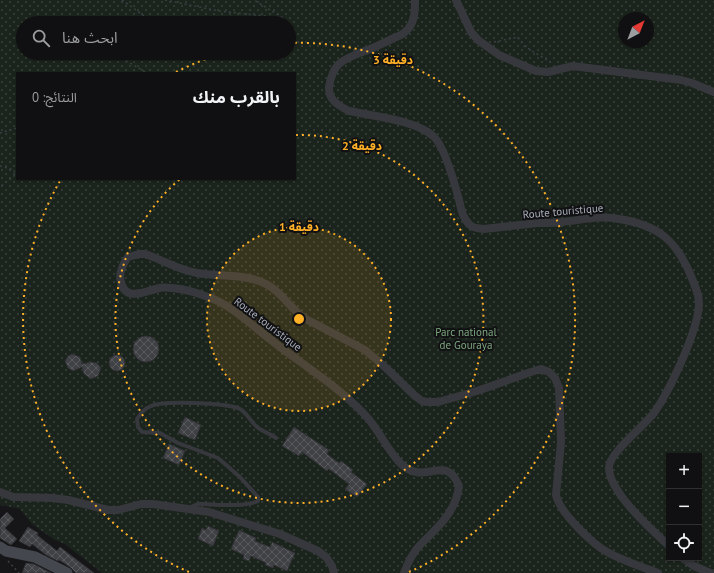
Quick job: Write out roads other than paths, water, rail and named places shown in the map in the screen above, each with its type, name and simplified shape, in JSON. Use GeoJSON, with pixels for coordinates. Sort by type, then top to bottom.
{"type":"FeatureCollection","features":[{"type":"Feature","properties":{"kind":"main road"},"geometry":{"type":"LineString","coordinates":[[3,549],[34,557],[67,573]]}},
{"type":"Feature","properties":{"kind":"street","name":"Route touristique"},"geometry":{"type":"LineString","coordinates":[[415,0],[413,19],[404,34],[347,58],[340,62],[335,68],[330,87],[330,97],[333,100],[342,108],[349,111],[403,122],[418,127],[434,136],[439,142],[453,177],[463,215],[469,224],[475,228],[484,229],[563,222],[597,217],[619,218],[648,226],[660,232],[669,240],[687,267],[697,293],[699,303],[691,334],[681,363],[654,412],[613,456],[608,467],[618,491],[643,520],[666,543]]}},
{"type":"Feature","properties":{"kind":"street"},"geometry":{"type":"LineString","coordinates":[[456,0],[471,32],[478,40],[499,54],[536,71],[548,72],[573,66],[681,80],[714,92]]}},
{"type":"Feature","properties":{"kind":"street","name":"Route touristique"},"geometry":{"type":"LineString","coordinates":[[404,573],[416,550],[444,520],[454,506],[459,486],[453,474],[446,470],[416,473],[407,469],[394,457],[380,434],[358,408],[328,382],[272,341],[233,309],[218,301],[186,290],[160,288],[136,294],[127,292],[122,286],[120,278],[122,268],[128,257],[145,254],[186,270],[248,277],[262,282],[270,286],[304,318],[365,350],[415,396],[427,402],[438,402],[477,391],[541,369],[548,372],[555,378],[559,388],[561,442],[556,495],[557,501],[570,520],[607,552],[658,573]]}},
{"type":"Feature","properties":{"kind":"street"},"geometry":{"type":"LineString","coordinates":[[0,492],[13,497],[68,500],[108,510],[118,510],[141,504],[153,504],[209,512],[280,534],[304,544],[326,557],[332,566],[334,573]]}},
{"type":"Feature","properties":{"kind":"street"},"geometry":{"type":"LineString","coordinates":[[687,561],[694,566],[710,573]]}},
{"type":"Feature","properties":{"kind":"lane"},"geometry":{"type":"LineString","coordinates":[[188,509],[199,504],[252,504],[258,501],[258,497],[240,477],[218,458],[178,443],[160,433],[142,432],[138,427],[137,419],[143,411],[152,406],[174,403],[231,406],[240,409],[259,429],[276,438]]}},
{"type":"Feature","properties":{"kind":"park label","name":"Parc national de Gouraya"},"geometry":{"type":"Point","coordinates":[466,338]}}]}
